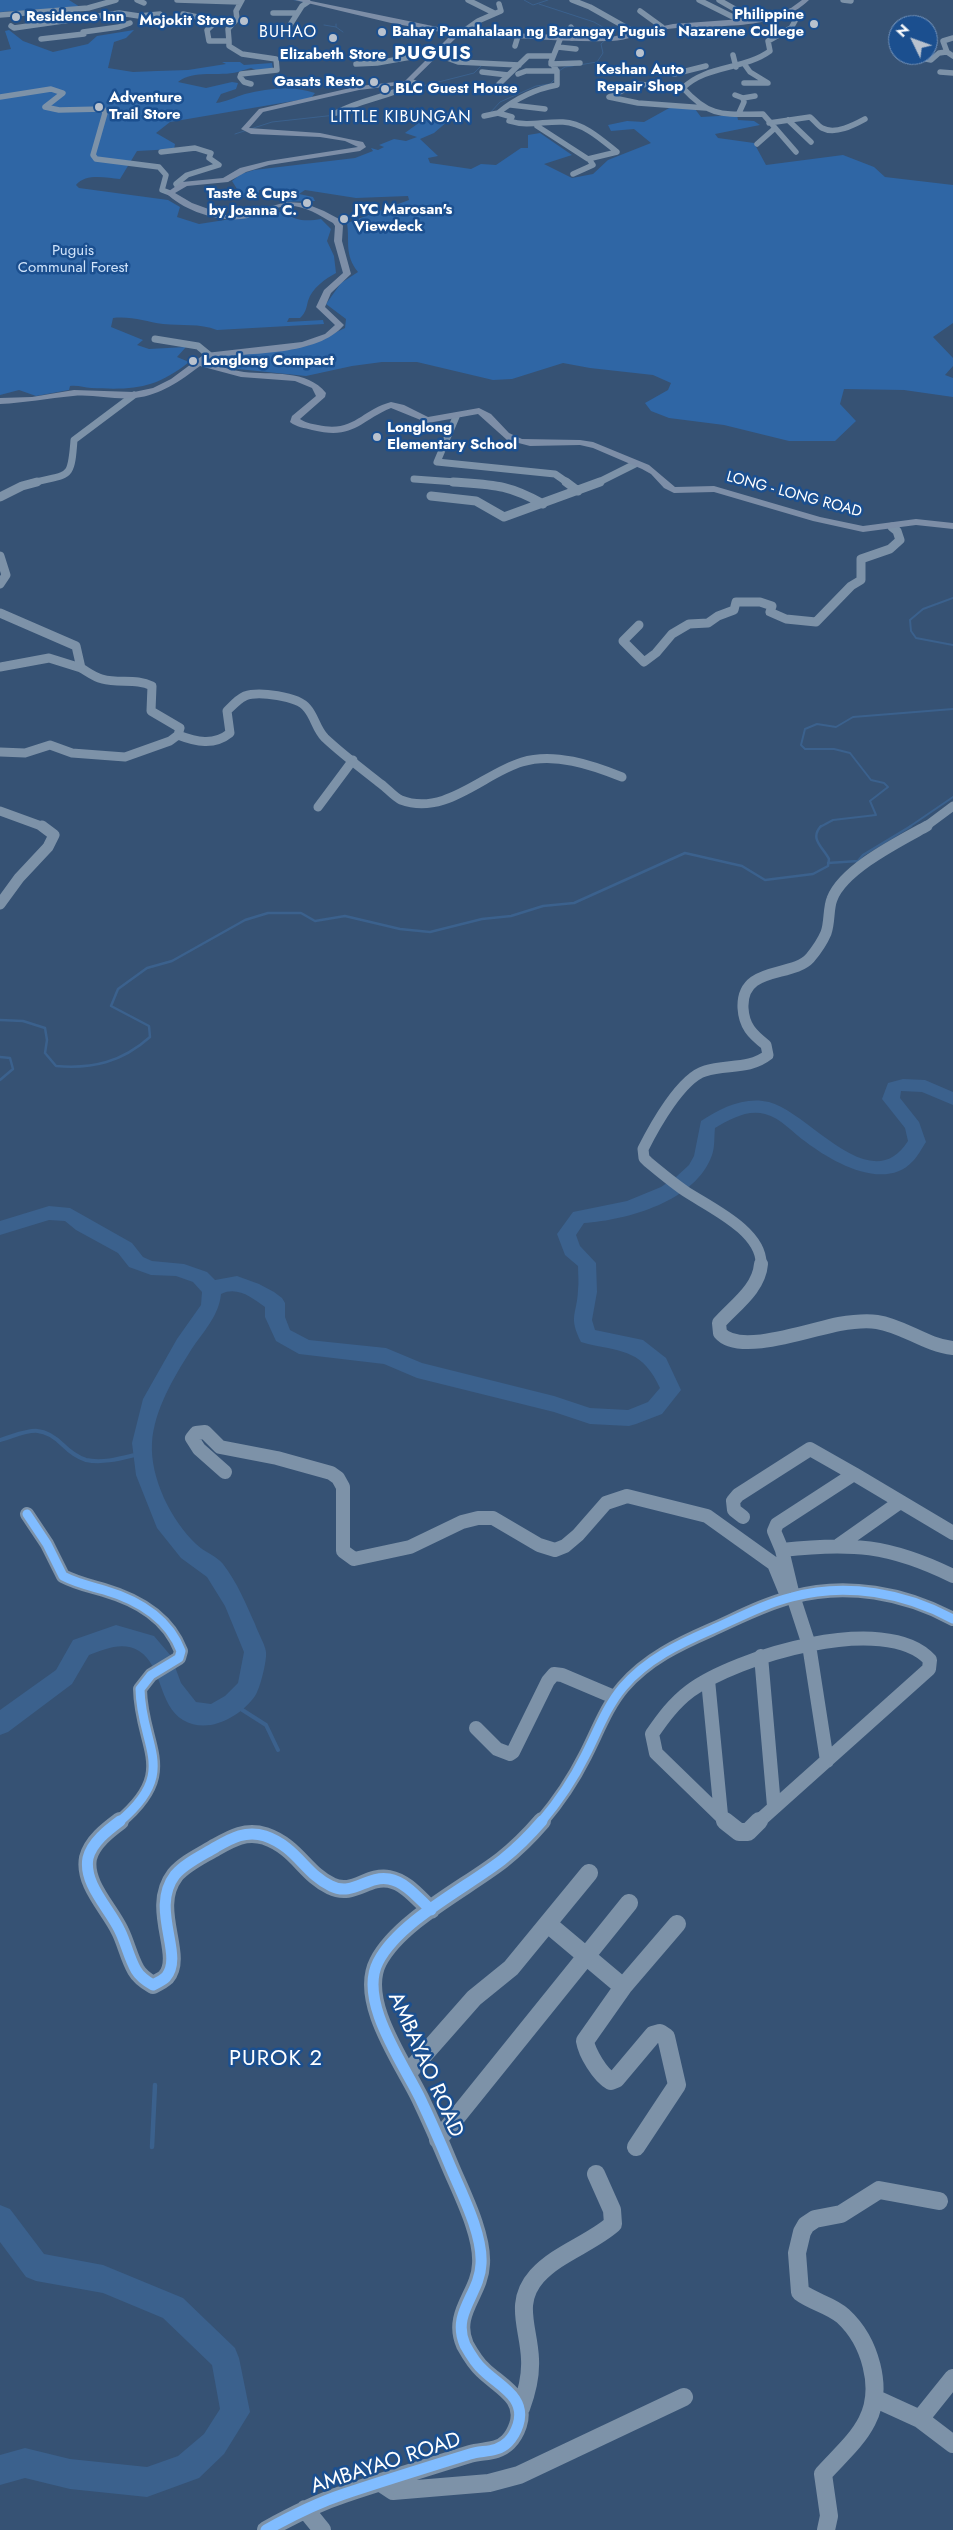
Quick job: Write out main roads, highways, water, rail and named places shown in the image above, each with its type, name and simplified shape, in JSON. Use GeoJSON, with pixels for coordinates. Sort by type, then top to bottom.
{"type":"FeatureCollection","features":[{"type":"Feature","properties":{"kind":"main road"},"geometry":{"type":"LineString","coordinates":[[305,2],[393,22],[459,33],[607,39],[662,27],[754,20],[791,11],[806,0]]}},
{"type":"Feature","properties":{"kind":"main road"},"geometry":{"type":"LineString","coordinates":[[0,401],[32,400],[74,393],[134,395],[166,386],[210,355],[303,345],[328,336],[338,329],[339,321],[320,307],[327,292],[346,274],[338,241],[339,226],[336,221],[321,213],[292,204],[242,217],[224,217],[190,205],[170,193],[178,187],[192,183],[225,180],[243,170],[268,163],[360,149],[362,146],[357,143],[332,137],[251,132],[244,129],[260,110],[358,88],[400,85],[410,81],[440,54],[459,33]]}},
{"type":"Feature","properties":{"kind":"main road","name":"LONG - LONG ROAD"},"geometry":{"type":"LineString","coordinates":[[199,363],[241,374],[296,378],[317,386],[321,393],[320,396],[295,418],[295,422],[307,425],[347,431],[391,405],[405,408],[416,416],[428,420],[456,417],[479,410],[488,416],[496,427],[511,439],[540,444],[588,444],[652,471],[666,486],[674,490],[714,489],[798,512],[817,520],[863,529],[892,527],[916,522],[953,526]]}},
{"type":"Feature","properties":{"kind":"waterway"},"geometry":{"type":"LineString","coordinates":[[294,0],[305,2]]}},
{"type":"Feature","properties":{"kind":"waterway"},"geometry":{"type":"LineString","coordinates":[[524,0],[533,5],[548,0]]}},
{"type":"Feature","properties":{"kind":"waterway"},"geometry":{"type":"LineString","coordinates":[[539,4],[594,22],[613,33],[601,44],[603,53],[597,62],[579,65]]}},
{"type":"Feature","properties":{"kind":"waterway"},"geometry":{"type":"LineString","coordinates":[[324,25],[336,27]]}},
{"type":"Feature","properties":{"kind":"waterway"},"geometry":{"type":"LineString","coordinates":[[336,27],[343,32]]}},
{"type":"Feature","properties":{"kind":"waterway"},"geometry":{"type":"LineString","coordinates":[[403,91],[474,73],[481,66]]}},
{"type":"Feature","properties":{"kind":"waterway"},"geometry":{"type":"LineString","coordinates":[[556,73],[565,67],[573,66]]}},
{"type":"Feature","properties":{"kind":"waterway"},"geometry":{"type":"LineString","coordinates":[[490,113],[500,102],[536,86],[550,84],[554,80]]}},
{"type":"Feature","properties":{"kind":"waterway"},"geometry":{"type":"LineString","coordinates":[[235,134],[272,122],[336,115]]}},
{"type":"Feature","properties":{"kind":"waterway"},"geometry":{"type":"LineString","coordinates":[[953,598],[923,609],[910,620],[911,631],[916,638],[953,645]]}},
{"type":"Feature","properties":{"kind":"waterway"},"geometry":{"type":"LineString","coordinates":[[821,827],[833,820],[876,815],[870,801],[888,787],[884,783],[871,780],[850,753],[834,749],[805,749],[801,745],[805,729],[817,724],[836,727],[853,717],[953,709]]}},
{"type":"Feature","properties":{"kind":"waterway"},"geometry":{"type":"LineString","coordinates":[[909,827],[953,797]]}},
{"type":"Feature","properties":{"kind":"waterway"},"geometry":{"type":"LineString","coordinates":[[828,863],[858,861],[863,855],[911,826]]}},
{"type":"Feature","properties":{"kind":"waterway"},"geometry":{"type":"LineString","coordinates":[[821,827],[816,835],[818,843],[829,859],[828,863]]}},
{"type":"Feature","properties":{"kind":"waterway"},"geometry":{"type":"LineString","coordinates":[[0,1020],[23,1021],[45,1028],[47,1040],[45,1053],[56,1066],[95,1065],[118,1058],[150,1037],[149,1026],[111,1006],[118,989],[147,968],[172,961],[245,920],[268,913],[301,913],[315,921],[345,916],[400,929],[430,932],[482,919],[511,916],[543,906],[574,903],[685,853],[742,866],[765,880],[813,874],[828,866],[828,863]]}},
{"type":"Feature","properties":{"kind":"waterway"},"geometry":{"type":"LineString","coordinates":[[0,1057],[10,1058],[13,1069],[0,1080]]}},
{"type":"Feature","properties":{"kind":"waterway"},"geometry":{"type":"LineString","coordinates":[[212,1290],[229,1284],[237,1284],[259,1293],[275,1303],[275,1317],[283,1335],[306,1348],[386,1356],[417,1370],[463,1383],[554,1404],[590,1416],[629,1418],[655,1408],[671,1390],[659,1364],[636,1346],[588,1336],[582,1320],[588,1292],[587,1263],[572,1250],[566,1234],[579,1217],[594,1216],[630,1207],[667,1192],[683,1181],[695,1169],[703,1156],[707,1125],[736,1110],[752,1107],[774,1110],[833,1152],[858,1164],[884,1168],[896,1165],[906,1158],[917,1142],[913,1126],[891,1099],[894,1087],[911,1084],[925,1086],[953,1099]]}},
{"type":"Feature","properties":{"kind":"waterway"},"geometry":{"type":"LineString","coordinates":[[0,1228],[49,1213],[70,1215],[82,1225],[125,1248],[136,1262],[151,1268],[177,1269],[200,1277],[212,1290]]}},
{"type":"Feature","properties":{"kind":"waterway"},"geometry":{"type":"LineString","coordinates":[[0,1724],[64,1677],[81,1647],[116,1635],[146,1643],[163,1663],[172,1689],[190,1712],[213,1715],[233,1704],[248,1688],[255,1652],[234,1601],[215,1570],[189,1551],[164,1521],[146,1475],[142,1443],[153,1399],[184,1345],[210,1307],[212,1290]]}},
{"type":"Feature","properties":{"kind":"waterway"},"geometry":{"type":"LineString","coordinates":[[0,1440],[26,1432],[40,1431],[55,1438],[68,1450],[86,1460],[115,1460],[143,1453]]}},
{"type":"Feature","properties":{"kind":"waterway"},"geometry":{"type":"LineString","coordinates":[[233,1704],[266,1725],[278,1750]]}},
{"type":"Feature","properties":{"kind":"waterway"},"geometry":{"type":"LineString","coordinates":[[152,2147],[155,2085]]}},
{"type":"Feature","properties":{"kind":"waterway"},"geometry":{"type":"LineString","coordinates":[[0,2219],[36,2267],[103,2279],[173,2308],[225,2358],[235,2412],[214,2444],[188,2467],[147,2482],[70,2474],[25,2463],[0,2470]]}},
{"type":"Feature","properties":{"kind":"place","name":"Residence Inn"},"geometry":{"type":"Point","coordinates":[16,17]}},
{"type":"Feature","properties":{"kind":"place","name":"Mojokit Store"},"geometry":{"type":"Point","coordinates":[244,21]}},
{"type":"Feature","properties":{"kind":"place","name":"Philippine Nazarene College"},"geometry":{"type":"Point","coordinates":[814,24]}},
{"type":"Feature","properties":{"kind":"place","name":"Bahay Pamahalaan ng Barangay Puguis"},"geometry":{"type":"Point","coordinates":[382,32]}},
{"type":"Feature","properties":{"kind":"place","name":"Elizabeth Store"},"geometry":{"type":"Point","coordinates":[333,38]}},
{"type":"Feature","properties":{"kind":"place","name":"Keshan Auto Repair Shop"},"geometry":{"type":"Point","coordinates":[640,53]}},
{"type":"Feature","properties":{"kind":"place","name":"Gasats Resto"},"geometry":{"type":"Point","coordinates":[374,82]}},
{"type":"Feature","properties":{"kind":"place","name":"BLC Guest House"},"geometry":{"type":"Point","coordinates":[385,89]}},
{"type":"Feature","properties":{"kind":"place","name":"Adventure Trail Store"},"geometry":{"type":"Point","coordinates":[99,107]}},
{"type":"Feature","properties":{"kind":"place","name":"Taste & Cups by Joanna C."},"geometry":{"type":"Point","coordinates":[307,203]}},
{"type":"Feature","properties":{"kind":"place","name":"JYC Marosan's Viewdeck"},"geometry":{"type":"Point","coordinates":[344,219]}},
{"type":"Feature","properties":{"kind":"place","name":"Longlong Compact"},"geometry":{"type":"Point","coordinates":[193,361]}},
{"type":"Feature","properties":{"kind":"place","name":"Longlong Elementary School"},"geometry":{"type":"Point","coordinates":[377,437]}},
{"type":"Feature","properties":{"kind":"district","name":"BUHAO"},"geometry":{"type":"Point","coordinates":[288,33]}},
{"type":"Feature","properties":{"kind":"district","name":"PUGUIS"},"geometry":{"type":"Point","coordinates":[433,54]}},
{"type":"Feature","properties":{"kind":"district","name":"LITTLE KIBUNGAN"},"geometry":{"type":"Point","coordinates":[401,118]}},
{"type":"Feature","properties":{"kind":"district","name":"PUROK 2"},"geometry":{"type":"Point","coordinates":[276,2060]}},
{"type":"Feature","properties":{"kind":"park label","name":"Puguis Communal Forest"},"geometry":{"type":"Point","coordinates":[73,260]}}]}
